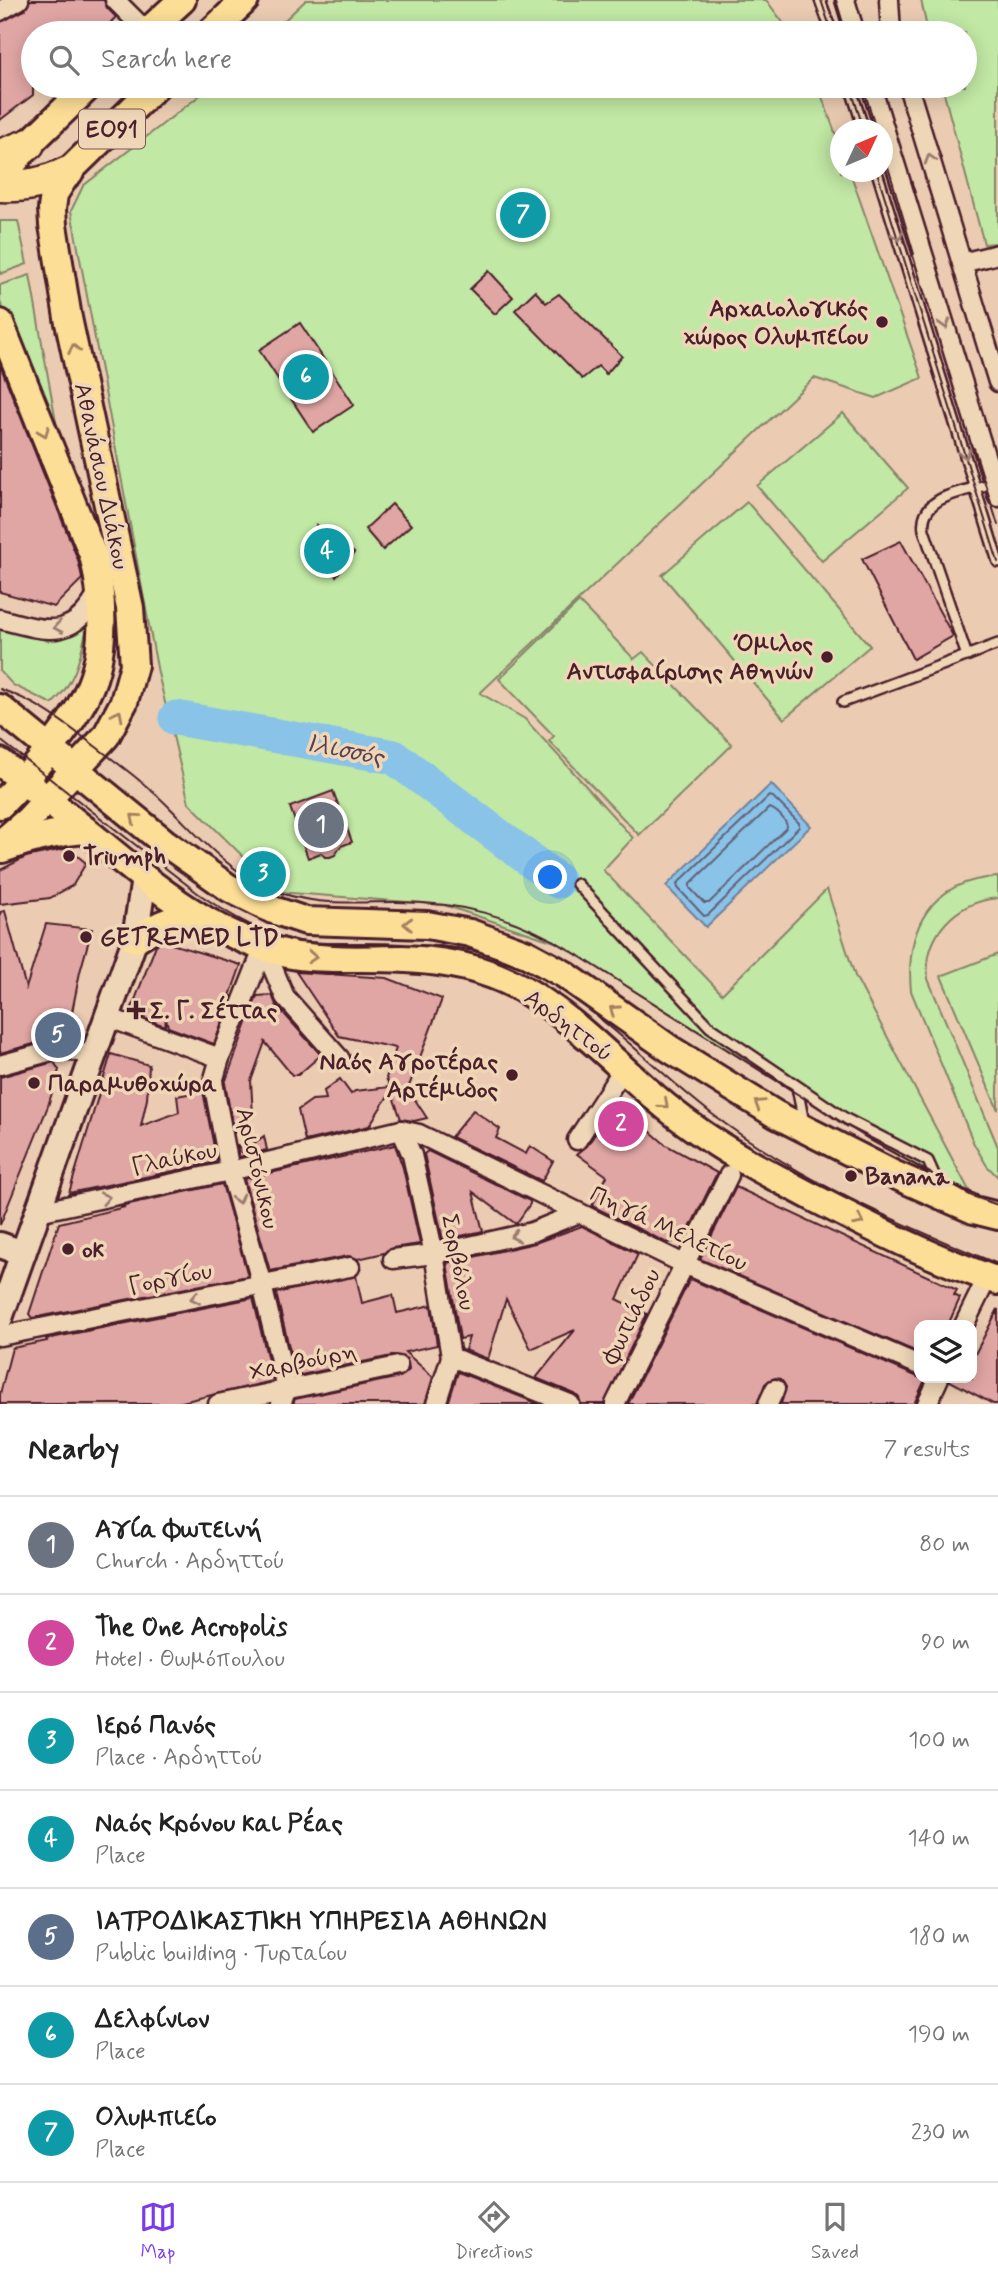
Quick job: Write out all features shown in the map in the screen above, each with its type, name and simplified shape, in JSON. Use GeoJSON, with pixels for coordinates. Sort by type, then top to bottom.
{"type":"FeatureCollection","features":[{"type":"Feature","properties":{"kind":"highway","name":"ΕΟ91"},"geometry":{"type":"LineString","coordinates":[[0,155],[29,144]]}},
{"type":"Feature","properties":{"kind":"highway","name":"ΕΟ91"},"geometry":{"type":"LineString","coordinates":[[0,186],[32,186],[68,172]]}},
{"type":"Feature","properties":{"kind":"main road"},"geometry":{"type":"LineString","coordinates":[[159,21],[182,0]]}},
{"type":"Feature","properties":{"kind":"main road"},"geometry":{"type":"LineString","coordinates":[[223,21],[245,0]]}},
{"type":"Feature","properties":{"kind":"main road","name":"ΕΟ91"},"geometry":{"type":"LineString","coordinates":[[29,144],[77,98]]}},
{"type":"Feature","properties":{"kind":"main road","name":"ΕΟ91"},"geometry":{"type":"LineString","coordinates":[[68,172],[144,98]]}},
{"type":"Feature","properties":{"kind":"main road"},"geometry":{"type":"LineString","coordinates":[[0,179],[29,144]]}},
{"type":"Feature","properties":{"kind":"main road","name":"Αθανάσιου Διάκου"},"geometry":{"type":"LineString","coordinates":[[0,844],[27,821],[106,736],[118,717],[134,665],[130,608],[68,318],[53,225],[54,194],[68,172]]}},
{"type":"Feature","properties":{"kind":"main road","name":"Αθανάσιου Διάκου"},"geometry":{"type":"LineString","coordinates":[[0,323],[93,555],[100,590],[99,639],[93,681],[81,706],[0,805]]}},
{"type":"Feature","properties":{"kind":"main road","name":"Αρδηττού"},"geometry":{"type":"LineString","coordinates":[[0,708],[190,861],[229,888],[273,910],[306,921],[427,925],[470,933],[527,954],[564,974],[682,1056],[775,1114],[895,1175],[974,1210],[998,1216]]}},
{"type":"Feature","properties":{"kind":"main road","name":"Αρδηττού"},"geometry":{"type":"LineString","coordinates":[[0,762],[144,878],[209,922],[264,947],[306,957],[430,959],[468,967],[516,985],[553,1007],[684,1121],[738,1157],[857,1221],[920,1251],[993,1280]]}},
{"type":"Feature","properties":{"kind":"main road"},"geometry":{"type":"LineString","coordinates":[[0,850],[27,840],[61,832],[85,830]]}},
{"type":"Feature","properties":{"kind":"main road"},"geometry":{"type":"LineString","coordinates":[[135,939],[167,920],[186,918],[209,922]]}},
{"type":"Feature","properties":{"kind":"street"},"geometry":{"type":"LineString","coordinates":[[0,11],[19,0]]}},
{"type":"Feature","properties":{"kind":"street"},"geometry":{"type":"LineString","coordinates":[[115,0],[135,21]]}},
{"type":"Feature","properties":{"kind":"street"},"geometry":{"type":"LineString","coordinates":[[845,0],[851,21]]}},
{"type":"Feature","properties":{"kind":"street"},"geometry":{"type":"LineString","coordinates":[[889,0],[890,21]]}},
{"type":"Feature","properties":{"kind":"street"},"geometry":{"type":"LineString","coordinates":[[876,98],[996,490]]}},
{"type":"Feature","properties":{"kind":"street"},"geometry":{"type":"LineString","coordinates":[[912,98],[998,382]]}},
{"type":"Feature","properties":{"kind":"street"},"geometry":{"type":"LineString","coordinates":[[962,263],[998,254]]}},
{"type":"Feature","properties":{"kind":"street"},"geometry":{"type":"LineString","coordinates":[[0,620],[49,630],[62,628],[82,617],[100,590]]}},
{"type":"Feature","properties":{"kind":"street"},"geometry":{"type":"LineString","coordinates":[[0,1318],[135,939],[144,878]]}},
{"type":"Feature","properties":{"kind":"street"},"geometry":{"type":"LineString","coordinates":[[264,947],[285,997],[340,1059]]}},
{"type":"Feature","properties":{"kind":"street","name":"Αριστόνικου"},"geometry":{"type":"LineString","coordinates":[[264,947],[220,1058],[214,1082],[230,1171],[262,1285],[284,1396]]}},
{"type":"Feature","properties":{"kind":"street"},"geometry":{"type":"LineString","coordinates":[[107,1017],[220,1058]]}},
{"type":"Feature","properties":{"kind":"street"},"geometry":{"type":"LineString","coordinates":[[0,1065],[64,1048],[93,1056]]}},
{"type":"Feature","properties":{"kind":"street"},"geometry":{"type":"LineString","coordinates":[[578,1140],[624,1068]]}},
{"type":"Feature","properties":{"kind":"street","name":"Γλαύκου"},"geometry":{"type":"LineString","coordinates":[[38,1212],[230,1171],[401,1130]]}},
{"type":"Feature","properties":{"kind":"street","name":"Πηγά Μελετίου"},"geometry":{"type":"LineString","coordinates":[[401,1130],[419,1134],[684,1264],[914,1362]]}},
{"type":"Feature","properties":{"kind":"street","name":"Σορβόλου"},"geometry":{"type":"LineString","coordinates":[[401,1130],[412,1155],[434,1254],[451,1357],[436,1404]]}},
{"type":"Feature","properties":{"kind":"street","name":"Φωτιάδου"},"geometry":{"type":"LineString","coordinates":[[615,1404],[729,1175]]}},
{"type":"Feature","properties":{"kind":"street"},"geometry":{"type":"LineString","coordinates":[[393,1259],[434,1254],[532,1232],[579,1213]]}},
{"type":"Feature","properties":{"kind":"street"},"geometry":{"type":"LineString","coordinates":[[0,1245],[23,1253]]}},
{"type":"Feature","properties":{"kind":"street","name":"Γοργίου"},"geometry":{"type":"LineString","coordinates":[[0,1336],[350,1267]]}},
{"type":"Feature","properties":{"kind":"street"},"geometry":{"type":"LineString","coordinates":[[967,1320],[993,1280]]}},
{"type":"Feature","properties":{"kind":"street"},"geometry":{"type":"LineString","coordinates":[[451,1357],[570,1404]]}},
{"type":"Feature","properties":{"kind":"street","name":"Χαρβούρη"},"geometry":{"type":"LineString","coordinates":[[218,1404],[284,1396],[398,1366]]}},
{"type":"Feature","properties":{"kind":"street"},"geometry":{"type":"LineString","coordinates":[[927,1404],[937,1383]]}},
{"type":"Feature","properties":{"kind":"lane"},"geometry":{"type":"LineString","coordinates":[[820,0],[828,21]]}},
{"type":"Feature","properties":{"kind":"lane"},"geometry":{"type":"LineString","coordinates":[[853,98],[860,119]]}},
{"type":"Feature","properties":{"kind":"lane"},"geometry":{"type":"LineString","coordinates":[[880,182],[998,562]]}},
{"type":"Feature","properties":{"kind":"lane"},"geometry":{"type":"LineString","coordinates":[[967,656],[923,523],[927,509],[932,504],[975,488],[996,490]]}},
{"type":"Feature","properties":{"kind":"lane"},"geometry":{"type":"LineString","coordinates":[[843,702],[998,644]]}},
{"type":"Feature","properties":{"kind":"lane"},"geometry":{"type":"LineString","coordinates":[[577,884],[710,1027],[846,1119],[928,1161],[943,1196]]}},
{"type":"Feature","properties":{"kind":"lane"},"geometry":{"type":"LineString","coordinates":[[797,1087],[805,1129]]}},
{"type":"Feature","properties":{"kind":"green space"},"geometry":{"type":"Polygon","coordinates":[[[306,0],[766,0],[782,21],[284,21],[306,0]]]}},
{"type":"Feature","properties":{"kind":"green space"},"geometry":{"type":"Polygon","coordinates":[[[921,0],[998,0],[998,243],[984,244],[945,98],[977,98],[977,21],[925,21],[921,0]]]}},
{"type":"Feature","properties":{"kind":"green space"},"geometry":{"type":"Polygon","coordinates":[[[197,98],[822,98],[830,119],[830,182],[853,182],[922,378],[876,398],[814,378],[480,693],[525,719],[633,838],[603,870],[722,994],[827,889],[855,976],[972,1196],[878,1144],[558,943],[444,905],[279,892],[189,803],[158,673],[71,211],[83,186],[197,98]]]}},
{"type":"Feature","properties":{"kind":"green space"},"geometry":{"type":"Polygon","coordinates":[[[0,221],[18,221],[27,264],[0,274],[0,221]]]}},
{"type":"Feature","properties":{"kind":"green space"},"geometry":{"type":"Polygon","coordinates":[[[30,275],[56,422],[51,424],[0,302],[0,285],[30,275]]]}},
{"type":"Feature","properties":{"kind":"green space"},"geometry":{"type":"Polygon","coordinates":[[[843,413],[908,488],[822,561],[757,486],[843,413]]]}},
{"type":"Feature","properties":{"kind":"green space"},"geometry":{"type":"Polygon","coordinates":[[[747,502],[870,646],[784,719],[662,575],[747,502]]]}},
{"type":"Feature","properties":{"kind":"green space"},"geometry":{"type":"Polygon","coordinates":[[[579,602],[634,659],[643,652],[732,745],[639,835],[549,741],[554,736],[499,679],[579,602]]]}},
{"type":"Feature","properties":{"kind":"green space"},"geometry":{"type":"Polygon","coordinates":[[[0,626],[48,641],[87,627],[72,678],[52,704],[13,685],[0,671],[0,626]]]}},
{"type":"Feature","properties":{"kind":"green space"},"geometry":{"type":"Polygon","coordinates":[[[998,877],[998,898],[968,906],[945,924],[937,935],[931,948],[928,979],[998,1147],[998,1177],[987,1166],[974,1144],[911,991],[910,968],[912,947],[918,928],[939,898],[955,887],[974,880],[998,877]]]}},
{"type":"Feature","properties":{"kind":"green space"},"geometry":{"type":"Polygon","coordinates":[[[998,954],[998,1110],[941,976],[998,954]]]}},
{"type":"Feature","properties":{"kind":"water"},"geometry":{"type":"Polygon","coordinates":[[[771,784],[811,826],[706,927],[666,886],[771,784]]]}},
{"type":"Feature","properties":{"kind":"building"},"geometry":{"type":"Polygon","coordinates":[[[30,0],[104,0],[107,8],[116,17],[112,21],[21,21],[21,98],[29,98],[0,120],[0,22],[25,10],[30,0]]]}},
{"type":"Feature","properties":{"kind":"building"},"geometry":{"type":"Polygon","coordinates":[[[489,271],[513,297],[495,314],[470,289],[489,271]]]}},
{"type":"Feature","properties":{"kind":"building"},"geometry":{"type":"Polygon","coordinates":[[[535,291],[546,303],[559,294],[622,356],[606,374],[598,366],[582,379],[515,310],[535,291]]]}},
{"type":"Feature","properties":{"kind":"building"},"geometry":{"type":"Polygon","coordinates":[[[300,323],[354,405],[313,432],[259,350],[300,323]]]}},
{"type":"Feature","properties":{"kind":"building"},"geometry":{"type":"Polygon","coordinates":[[[0,365],[81,573],[82,579],[54,607],[0,592],[0,365]]]}},
{"type":"Feature","properties":{"kind":"building"},"geometry":{"type":"Polygon","coordinates":[[[392,504],[411,525],[383,550],[365,529],[392,504]]]}},
{"type":"Feature","properties":{"kind":"building"},"geometry":{"type":"Polygon","coordinates":[[[317,525],[354,553],[336,576],[299,548],[317,525]]]}},
{"type":"Feature","properties":{"kind":"building"},"geometry":{"type":"Polygon","coordinates":[[[901,541],[953,636],[913,659],[862,559],[901,541]]]}},
{"type":"Feature","properties":{"kind":"building"},"geometry":{"type":"Polygon","coordinates":[[[333,791],[352,842],[341,846],[335,855],[330,857],[321,853],[308,858],[290,807],[333,791]]]}},
{"type":"Feature","properties":{"kind":"building"},"geometry":{"type":"Polygon","coordinates":[[[68,848],[86,863],[73,885],[50,898],[0,904],[0,870],[26,857],[68,848]]]}},
{"type":"Feature","properties":{"kind":"building"},"geometry":{"type":"Polygon","coordinates":[[[5,911],[26,988],[46,924],[92,929],[67,1037],[0,1053],[0,912],[5,911]]]}},
{"type":"Feature","properties":{"kind":"building"},"geometry":{"type":"Polygon","coordinates":[[[162,941],[241,965],[214,1044],[168,1027],[166,1018],[165,1026],[130,1013],[156,945],[162,941]]]}},
{"type":"Feature","properties":{"kind":"building"},"geometry":{"type":"Polygon","coordinates":[[[296,972],[387,978],[442,999],[408,1089],[427,1118],[414,1121],[401,1119],[391,1091],[369,1126],[305,1141],[298,1110],[312,1100],[326,1099],[324,1091],[340,1079],[351,1094],[355,1091],[390,1087],[386,1078],[396,1048],[339,1036],[296,972]]]}},
{"type":"Feature","properties":{"kind":"building"},"geometry":{"type":"Polygon","coordinates":[[[272,995],[276,1005],[321,1055],[298,1075],[292,1075],[265,1042],[251,1081],[253,1116],[234,1133],[225,1083],[257,996],[272,995]]]}},
{"type":"Feature","properties":{"kind":"building"},"geometry":{"type":"Polygon","coordinates":[[[111,1054],[149,1065],[147,1099],[141,1126],[179,1112],[177,1096],[203,1091],[217,1162],[69,1193],[111,1054]]]}},
{"type":"Feature","properties":{"kind":"building"},"geometry":{"type":"Polygon","coordinates":[[[54,1062],[59,1070],[48,1106],[0,1225],[0,1077],[54,1062]]]}},
{"type":"Feature","properties":{"kind":"building"},"geometry":{"type":"Polygon","coordinates":[[[616,1102],[666,1145],[717,1173],[684,1240],[667,1243],[592,1206],[607,1176],[577,1154],[587,1146],[616,1102]]]}},
{"type":"Feature","properties":{"kind":"building"},"geometry":{"type":"Polygon","coordinates":[[[473,1110],[500,1129],[496,1138],[526,1154],[530,1146],[553,1161],[542,1181],[451,1137],[473,1110]]]}},
{"type":"Feature","properties":{"kind":"building"},"geometry":{"type":"Polygon","coordinates":[[[264,1136],[267,1150],[239,1157],[237,1145],[242,1152],[264,1136]]]}},
{"type":"Feature","properties":{"kind":"building"},"geometry":{"type":"Polygon","coordinates":[[[395,1145],[403,1168],[420,1244],[392,1248],[384,1253],[358,1259],[348,1256],[270,1271],[244,1179],[395,1145]]]}},
{"type":"Feature","properties":{"kind":"building"},"geometry":{"type":"Polygon","coordinates":[[[428,1151],[530,1201],[530,1204],[516,1224],[473,1192],[483,1231],[443,1240],[424,1154],[428,1151]]]}},
{"type":"Feature","properties":{"kind":"building"},"geometry":{"type":"Polygon","coordinates":[[[222,1184],[248,1276],[32,1318],[29,1314],[59,1223],[125,1207],[120,1206],[222,1184]]]}},
{"type":"Feature","properties":{"kind":"building"},"geometry":{"type":"Polygon","coordinates":[[[736,1187],[957,1290],[954,1295],[960,1298],[950,1320],[914,1320],[914,1351],[700,1259],[736,1187]]]}},
{"type":"Feature","properties":{"kind":"building"},"geometry":{"type":"Polygon","coordinates":[[[582,1226],[638,1254],[617,1299],[647,1314],[604,1404],[581,1404],[575,1394],[536,1378],[575,1330],[531,1349],[506,1299],[488,1359],[465,1350],[469,1337],[460,1339],[447,1263],[535,1243],[582,1226]]]}},
{"type":"Feature","properties":{"kind":"building"},"geometry":{"type":"Polygon","coordinates":[[[356,1276],[362,1303],[393,1295],[397,1313],[431,1305],[437,1345],[405,1352],[433,1377],[425,1404],[293,1404],[295,1399],[400,1377],[409,1370],[407,1359],[396,1355],[296,1376],[276,1293],[356,1276]]]}},
{"type":"Feature","properties":{"kind":"building"},"geometry":{"type":"Polygon","coordinates":[[[690,1279],[914,1375],[914,1383],[924,1383],[914,1404],[781,1404],[786,1387],[780,1379],[775,1378],[765,1384],[757,1404],[628,1404],[690,1279]]]}},
{"type":"Feature","properties":{"kind":"building"},"geometry":{"type":"Polygon","coordinates":[[[253,1298],[273,1381],[173,1404],[0,1404],[12,1348],[253,1298]]]}},
{"type":"Feature","properties":{"kind":"building"},"geometry":{"type":"Polygon","coordinates":[[[998,1309],[998,1404],[993,1404],[954,1383],[977,1383],[977,1350],[998,1309]]]}},
{"type":"Feature","properties":{"kind":"building"},"geometry":{"type":"Polygon","coordinates":[[[458,1372],[539,1404],[448,1404],[458,1372]]]}},
{"type":"Feature","properties":{"kind":"waterway","name":"Ιλισσός"},"geometry":{"type":"LineString","coordinates":[[176,718],[394,757],[558,881]]}},
{"type":"Feature","properties":{"kind":"tram line"},"geometry":{"type":"LineString","coordinates":[[821,0],[828,21]]}},
{"type":"Feature","properties":{"kind":"tram line"},"geometry":{"type":"LineString","coordinates":[[836,0],[842,21]]}},
{"type":"Feature","properties":{"kind":"tram line"},"geometry":{"type":"LineString","coordinates":[[854,98],[860,119]]}},
{"type":"Feature","properties":{"kind":"tram line"},"geometry":{"type":"LineString","coordinates":[[867,98],[873,119]]}},
{"type":"Feature","properties":{"kind":"tram line"},"geometry":{"type":"LineString","coordinates":[[880,182],[998,562]]}},
{"type":"Feature","properties":{"kind":"tram line"},"geometry":{"type":"LineString","coordinates":[[893,182],[914,254]]}},
{"type":"Feature","properties":{"kind":"tram line"},"geometry":{"type":"LineString","coordinates":[[974,448],[998,525]]}},
{"type":"Feature","properties":{"kind":"tram line"},"geometry":{"type":"LineString","coordinates":[[0,689],[39,707],[61,721],[135,776],[216,853],[252,880],[282,893],[314,901],[443,905],[486,913],[527,928],[568,949],[870,1140],[972,1196],[998,1205]]}},
{"type":"Feature","properties":{"kind":"tram line"},"geometry":{"type":"LineString","coordinates":[[0,740],[199,894],[248,924],[289,939],[329,945],[452,947],[504,960],[533,973],[587,1009],[712,1114],[779,1160],[886,1216],[998,1264]]}},
{"type":"Feature","properties":{"kind":"place","name":"Ολυμπιείο"},"geometry":{"type":"Point","coordinates":[523,215]}},
{"type":"Feature","properties":{"kind":"place","name":"Αρχαιολογικός χώρος Ολυμπείου"},"geometry":{"type":"Point","coordinates":[882,322]}},
{"type":"Feature","properties":{"kind":"place","name":"Δελφίνιον"},"geometry":{"type":"Point","coordinates":[306,377]}},
{"type":"Feature","properties":{"kind":"place","name":"Ναός Κρόνου και Ρέας"},"geometry":{"type":"Point","coordinates":[327,551]}},
{"type":"Feature","properties":{"kind":"place","name":"Όμιλος Αντισφαίρισης Αθηνών"},"geometry":{"type":"Point","coordinates":[827,657]}},
{"type":"Feature","properties":{"kind":"place","name":"Αγία Φωτεινή"},"geometry":{"type":"Point","coordinates":[321,825]}},
{"type":"Feature","properties":{"kind":"place","name":"Triumph"},"geometry":{"type":"Point","coordinates":[69,856]}},
{"type":"Feature","properties":{"kind":"place","name":"Ιερό Πανός"},"geometry":{"type":"Point","coordinates":[263,874]}},
{"type":"Feature","properties":{"kind":"place","name":"GETREMED LTD"},"geometry":{"type":"Point","coordinates":[86,937]}},
{"type":"Feature","properties":{"kind":"place","name":"Σ. Γ. Σέττας"},"geometry":{"type":"Point","coordinates":[136,1010]}},
{"type":"Feature","properties":{"kind":"place","name":"ΙΑΤΡΟΔΙΚΑΣΤΙΚΗ ΥΠΗΡΕΣΙΑ ΑΘΗΝΩΝ"},"geometry":{"type":"Point","coordinates":[58,1035]}},
{"type":"Feature","properties":{"kind":"place","name":"Ναός Αγροτέρας Αρτέμιδος"},"geometry":{"type":"Point","coordinates":[512,1075]}},
{"type":"Feature","properties":{"kind":"place","name":"Παραμυθοχώρα"},"geometry":{"type":"Point","coordinates":[34,1083]}},
{"type":"Feature","properties":{"kind":"place","name":"The One Acropolis"},"geometry":{"type":"Point","coordinates":[621,1124]}},
{"type":"Feature","properties":{"kind":"place","name":"Banana"},"geometry":{"type":"Point","coordinates":[851,1176]}},
{"type":"Feature","properties":{"kind":"place","name":"οκ"},"geometry":{"type":"Point","coordinates":[68,1249]}}]}
